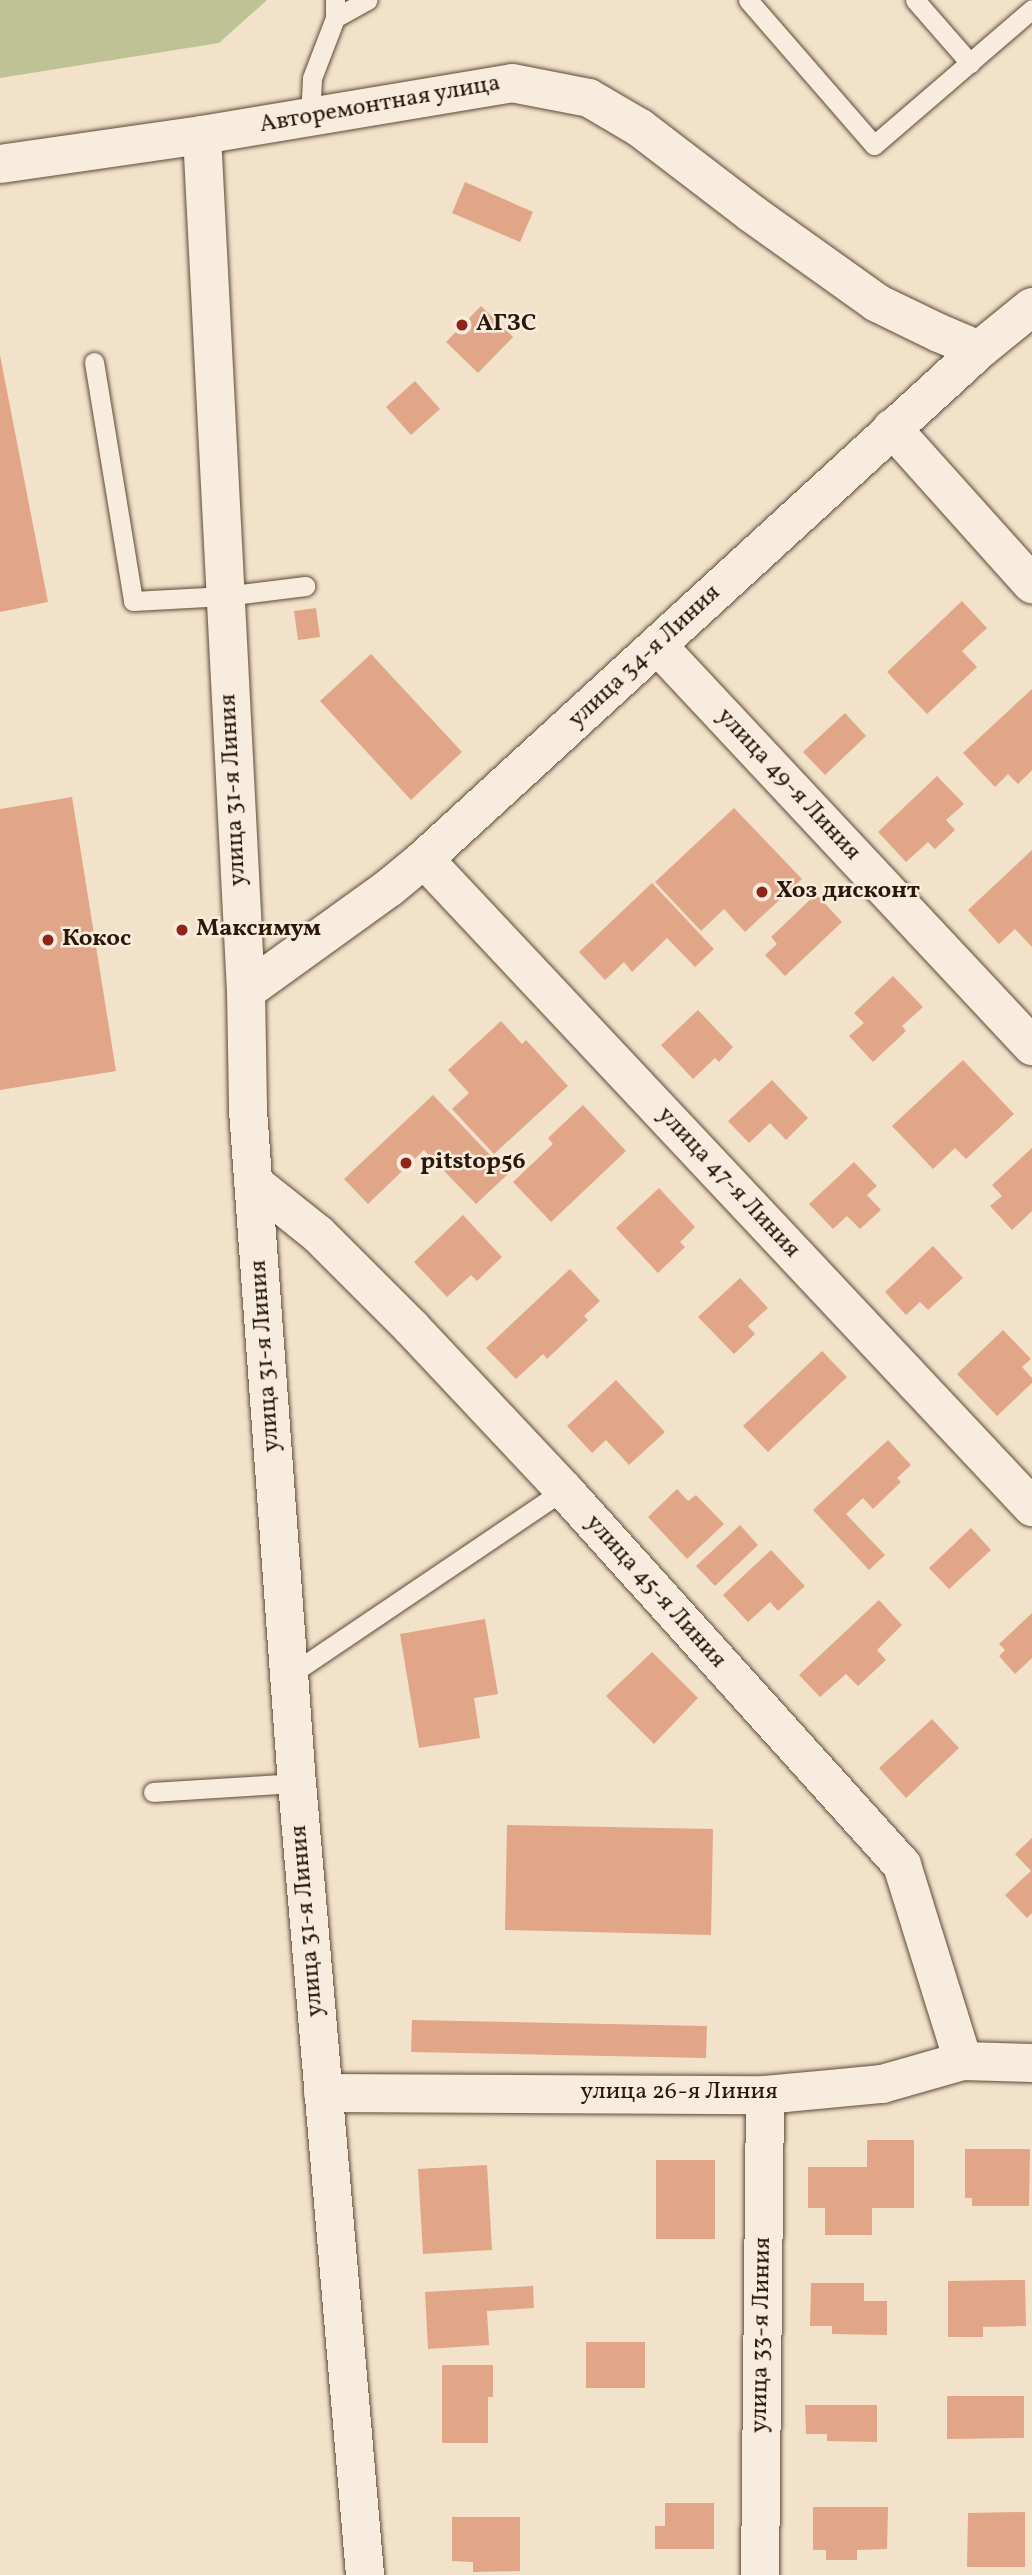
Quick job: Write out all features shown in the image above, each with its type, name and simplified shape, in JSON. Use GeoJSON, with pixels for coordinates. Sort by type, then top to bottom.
{"type":"FeatureCollection","features":[{"type":"Feature","properties":{"kind":"street","name":"Авторемонтная улица"},"geometry":{"type":"LineString","coordinates":[[0,164],[202,135],[512,83],[589,97],[640,128],[751,213],[877,303],[979,350]]}},
{"type":"Feature","properties":{"kind":"street","name":"улица 31-я Линия"},"geometry":{"type":"LineString","coordinates":[[202,135],[246,990],[248,1110],[288,1676],[365,2575]]}},
{"type":"Feature","properties":{"kind":"street","name":"улица 34-я Линия"},"geometry":{"type":"LineString","coordinates":[[246,990],[389,888],[424,859],[892,428],[979,350],[1032,307]]}},
{"type":"Feature","properties":{"kind":"street"},"geometry":{"type":"LineString","coordinates":[[892,428],[1032,584]]}},
{"type":"Feature","properties":{"kind":"street","name":"улица 49-я Линия"},"geometry":{"type":"LineString","coordinates":[[658,646],[1032,1046]]}},
{"type":"Feature","properties":{"kind":"street","name":"улица 47-я Линия"},"geometry":{"type":"LineString","coordinates":[[424,859],[1032,1507]]}},
{"type":"Feature","properties":{"kind":"street","name":"улица 45-я Линия"},"geometry":{"type":"LineString","coordinates":[[254,1183],[328,1243],[564,1490],[902,1865],[963,2061]]}},
{"type":"Feature","properties":{"kind":"street","name":"улица 26-я Линия"},"geometry":{"type":"LineString","coordinates":[[323,2093],[765,2095],[882,2084],[963,2061],[1032,2063]]}},
{"type":"Feature","properties":{"kind":"street","name":"улица 33-я Линия"},"geometry":{"type":"LineString","coordinates":[[760,2575],[765,2095]]}},
{"type":"Feature","properties":{"kind":"lane"},"geometry":{"type":"LineString","coordinates":[[310,117],[312,78],[335,9],[367,0]]}},
{"type":"Feature","properties":{"kind":"lane"},"geometry":{"type":"LineString","coordinates":[[748,0],[874,145],[1032,9]]}},
{"type":"Feature","properties":{"kind":"lane"},"geometry":{"type":"LineString","coordinates":[[915,0],[970,62]]}},
{"type":"Feature","properties":{"kind":"lane"},"geometry":{"type":"LineString","coordinates":[[94,362],[133,601],[225,596],[305,586]]}},
{"type":"Feature","properties":{"kind":"lane"},"geometry":{"type":"LineString","coordinates":[[288,1676],[564,1490]]}},
{"type":"Feature","properties":{"kind":"lane"},"geometry":{"type":"LineString","coordinates":[[153,1792],[297,1783]]}},
{"type":"Feature","properties":{"kind":"green space"},"geometry":{"type":"Polygon","coordinates":[[[0,0],[267,0],[219,43],[0,78],[0,0]]]}},
{"type":"Feature","properties":{"kind":"building"},"geometry":{"type":"Polygon","coordinates":[[[465,182],[533,212],[520,242],[452,213],[465,182]]]}},
{"type":"Feature","properties":{"kind":"building"},"geometry":{"type":"Polygon","coordinates":[[[481,306],[513,337],[478,373],[446,342],[481,306]]]}},
{"type":"Feature","properties":{"kind":"building"},"geometry":{"type":"Polygon","coordinates":[[[0,355],[48,602],[0,612],[0,355]]]}},
{"type":"Feature","properties":{"kind":"building"},"geometry":{"type":"Polygon","coordinates":[[[415,381],[440,409],[411,435],[386,407],[415,381]]]}},
{"type":"Feature","properties":{"kind":"building"},"geometry":{"type":"Polygon","coordinates":[[[962,601],[987,628],[962,651],[977,667],[927,714],[887,672],[962,601]]]}},
{"type":"Feature","properties":{"kind":"building"},"geometry":{"type":"Polygon","coordinates":[[[316,608],[320,637],[298,640],[294,611],[316,608]]]}},
{"type":"Feature","properties":{"kind":"building"},"geometry":{"type":"Polygon","coordinates":[[[371,654],[462,752],[411,800],[320,701],[371,654]]]}},
{"type":"Feature","properties":{"kind":"building"},"geometry":{"type":"Polygon","coordinates":[[[1032,689],[1032,770],[1018,784],[1008,774],[995,787],[963,753],[1032,689]]]}},
{"type":"Feature","properties":{"kind":"building"},"geometry":{"type":"Polygon","coordinates":[[[845,713],[866,736],[825,775],[803,752],[845,713]]]}},
{"type":"Feature","properties":{"kind":"building"},"geometry":{"type":"Polygon","coordinates":[[[937,776],[964,804],[946,820],[955,830],[935,849],[928,842],[906,862],[878,832],[937,776]]]}},
{"type":"Feature","properties":{"kind":"building","name":"Кокос"},"geometry":{"type":"Polygon","coordinates":[[[72,797],[116,1071],[0,1090],[0,809],[72,797]]]}},
{"type":"Feature","properties":{"kind":"building"},"geometry":{"type":"Polygon","coordinates":[[[734,808],[802,879],[745,932],[724,909],[701,931],[655,882],[734,808]]]}},
{"type":"Feature","properties":{"kind":"building"},"geometry":{"type":"Polygon","coordinates":[[[1032,850],[1032,947],[1015,929],[999,944],[968,910],[1032,850]]]}},
{"type":"Feature","properties":{"kind":"building"},"geometry":{"type":"Polygon","coordinates":[[[652,883],[714,949],[695,967],[667,938],[632,972],[624,962],[605,980],[579,952],[652,883]]]}},
{"type":"Feature","properties":{"kind":"building"},"geometry":{"type":"Polygon","coordinates":[[[816,894],[842,922],[785,976],[765,955],[777,944],[771,937],[816,894]]]}},
{"type":"Feature","properties":{"kind":"building"},"geometry":{"type":"Polygon","coordinates":[[[893,976],[923,1007],[902,1026],[906,1031],[873,1062],[849,1036],[864,1023],[854,1013],[893,976]]]}},
{"type":"Feature","properties":{"kind":"building"},"geometry":{"type":"Polygon","coordinates":[[[698,1010],[733,1047],[719,1062],[715,1058],[693,1079],[661,1045],[698,1010]]]}},
{"type":"Feature","properties":{"kind":"building"},"geometry":{"type":"Polygon","coordinates":[[[501,1021],[522,1044],[526,1040],[568,1086],[494,1154],[452,1109],[469,1093],[448,1070],[501,1021]]]}},
{"type":"Feature","properties":{"kind":"building"},"geometry":{"type":"Polygon","coordinates":[[[963,1060],[1014,1114],[966,1159],[955,1148],[933,1169],[892,1126],[963,1060]]]}},
{"type":"Feature","properties":{"kind":"building"},"geometry":{"type":"Polygon","coordinates":[[[772,1080],[808,1118],[786,1140],[770,1123],[749,1143],[728,1121],[772,1080]]]}},
{"type":"Feature","properties":{"kind":"building"},"geometry":{"type":"Polygon","coordinates":[[[433,1095],[508,1174],[476,1204],[424,1150],[368,1204],[344,1179],[433,1095]]]}},
{"type":"Feature","properties":{"kind":"building"},"geometry":{"type":"Polygon","coordinates":[[[583,1105],[626,1151],[551,1222],[513,1182],[553,1144],[548,1138],[583,1105]]]}},
{"type":"Feature","properties":{"kind":"building"},"geometry":{"type":"Polygon","coordinates":[[[1032,1148],[1032,1211],[1012,1230],[990,1206],[1002,1196],[992,1185],[1032,1148]]]}},
{"type":"Feature","properties":{"kind":"building"},"geometry":{"type":"Polygon","coordinates":[[[854,1162],[877,1186],[867,1195],[881,1210],[860,1229],[847,1216],[833,1229],[809,1204],[854,1162]]]}},
{"type":"Feature","properties":{"kind":"building"},"geometry":{"type":"Polygon","coordinates":[[[659,1188],[695,1227],[680,1242],[685,1247],[658,1273],[616,1228],[659,1188]]]}},
{"type":"Feature","properties":{"kind":"building"},"geometry":{"type":"Polygon","coordinates":[[[463,1215],[502,1257],[477,1281],[471,1275],[447,1297],[414,1262],[463,1215]]]}},
{"type":"Feature","properties":{"kind":"building"},"geometry":{"type":"Polygon","coordinates":[[[933,1246],[963,1278],[928,1310],[920,1302],[906,1315],[885,1292],[933,1246]]]}},
{"type":"Feature","properties":{"kind":"building"},"geometry":{"type":"Polygon","coordinates":[[[570,1269],[600,1301],[584,1316],[588,1320],[547,1359],[543,1354],[516,1379],[486,1348],[570,1269]]]}},
{"type":"Feature","properties":{"kind":"building"},"geometry":{"type":"Polygon","coordinates":[[[740,1278],[768,1308],[748,1326],[755,1334],[734,1354],[698,1317],[740,1278]]]}},
{"type":"Feature","properties":{"kind":"building"},"geometry":{"type":"Polygon","coordinates":[[[1003,1330],[1031,1359],[1022,1367],[1032,1378],[1032,1383],[997,1416],[957,1374],[1003,1330]]]}},
{"type":"Feature","properties":{"kind":"building"},"geometry":{"type":"Polygon","coordinates":[[[822,1351],[847,1377],[768,1452],[743,1426],[822,1351]]]}},
{"type":"Feature","properties":{"kind":"building"},"geometry":{"type":"Polygon","coordinates":[[[616,1380],[665,1432],[629,1465],[606,1440],[592,1453],[567,1426],[616,1380]]]}},
{"type":"Feature","properties":{"kind":"building"},"geometry":{"type":"Polygon","coordinates":[[[888,1440],[911,1465],[897,1478],[901,1482],[873,1509],[863,1498],[846,1514],[885,1555],[869,1570],[813,1510],[888,1440]]]}},
{"type":"Feature","properties":{"kind":"building"},"geometry":{"type":"Polygon","coordinates":[[[677,1489],[688,1501],[696,1495],[724,1524],[687,1559],[648,1517],[677,1489]]]}},
{"type":"Feature","properties":{"kind":"building"},"geometry":{"type":"Polygon","coordinates":[[[740,1525],[758,1545],[715,1586],[696,1566],[740,1525]]]}},
{"type":"Feature","properties":{"kind":"building"},"geometry":{"type":"Polygon","coordinates":[[[971,1528],[991,1550],[949,1589],[929,1568],[971,1528]]]}},
{"type":"Feature","properties":{"kind":"building"},"geometry":{"type":"Polygon","coordinates":[[[771,1550],[805,1586],[778,1611],[770,1602],[748,1622],[723,1595],[771,1550]]]}},
{"type":"Feature","properties":{"kind":"building"},"geometry":{"type":"Polygon","coordinates":[[[879,1600],[902,1625],[877,1650],[886,1660],[858,1686],[846,1674],[820,1697],[799,1675],[879,1600]]]}},
{"type":"Feature","properties":{"kind":"building"},"geometry":{"type":"Polygon","coordinates":[[[1032,1613],[1032,1658],[1015,1674],[999,1656],[1005,1650],[999,1644],[1032,1613]]]}},
{"type":"Feature","properties":{"kind":"building"},"geometry":{"type":"Polygon","coordinates":[[[485,1619],[498,1694],[474,1698],[480,1738],[419,1748],[400,1634],[485,1619]]]}},
{"type":"Feature","properties":{"kind":"building"},"geometry":{"type":"Polygon","coordinates":[[[652,1652],[698,1698],[654,1744],[606,1696],[652,1652]]]}},
{"type":"Feature","properties":{"kind":"building"},"geometry":{"type":"Polygon","coordinates":[[[932,1719],[959,1748],[906,1798],[879,1768],[932,1719]]]}},
{"type":"Feature","properties":{"kind":"building"},"geometry":{"type":"Polygon","coordinates":[[[507,1825],[713,1829],[711,1935],[505,1930],[507,1825]]]}},
{"type":"Feature","properties":{"kind":"building"},"geometry":{"type":"Polygon","coordinates":[[[1032,1838],[1032,1913],[1027,1918],[1005,1895],[1031,1871],[1015,1854],[1032,1838]]]}},
{"type":"Feature","properties":{"kind":"building"},"geometry":{"type":"Polygon","coordinates":[[[412,2020],[707,2026],[706,2058],[411,2052],[412,2020]]]}},
{"type":"Feature","properties":{"kind":"building"},"geometry":{"type":"Polygon","coordinates":[[[867,2140],[914,2140],[914,2208],[872,2208],[872,2235],[825,2235],[825,2208],[808,2208],[808,2167],[867,2167],[867,2140]]]}},
{"type":"Feature","properties":{"kind":"building"},"geometry":{"type":"Polygon","coordinates":[[[965,2149],[1030,2149],[1029,2206],[972,2206],[972,2198],[965,2198],[965,2149]]]}},
{"type":"Feature","properties":{"kind":"building"},"geometry":{"type":"Polygon","coordinates":[[[656,2160],[715,2160],[715,2239],[656,2239],[656,2160]]]}},
{"type":"Feature","properties":{"kind":"building"},"geometry":{"type":"Polygon","coordinates":[[[487,2165],[492,2250],[423,2254],[418,2169],[487,2165]]]}},
{"type":"Feature","properties":{"kind":"building"},"geometry":{"type":"Polygon","coordinates":[[[1025,2280],[1026,2326],[983,2327],[983,2337],[948,2337],[948,2281],[1025,2280]]]}},
{"type":"Feature","properties":{"kind":"building"},"geometry":{"type":"Polygon","coordinates":[[[811,2283],[864,2283],[864,2301],[887,2301],[887,2335],[832,2334],[832,2326],[810,2326],[811,2283]]]}},
{"type":"Feature","properties":{"kind":"building"},"geometry":{"type":"Polygon","coordinates":[[[533,2286],[534,2308],[487,2311],[489,2345],[428,2349],[425,2292],[533,2286]]]}},
{"type":"Feature","properties":{"kind":"building"},"geometry":{"type":"Polygon","coordinates":[[[586,2342],[645,2342],[645,2388],[586,2388],[586,2342]]]}},
{"type":"Feature","properties":{"kind":"building"},"geometry":{"type":"Polygon","coordinates":[[[442,2365],[493,2365],[493,2397],[488,2397],[488,2443],[442,2443],[442,2365]]]}},
{"type":"Feature","properties":{"kind":"building"},"geometry":{"type":"Polygon","coordinates":[[[947,2396],[1024,2396],[1024,2438],[947,2439],[947,2396]]]}},
{"type":"Feature","properties":{"kind":"building"},"geometry":{"type":"Polygon","coordinates":[[[805,2405],[877,2405],[877,2442],[827,2441],[827,2434],[806,2434],[805,2405]]]}},
{"type":"Feature","properties":{"kind":"building"},"geometry":{"type":"Polygon","coordinates":[[[665,2503],[714,2503],[714,2549],[655,2549],[655,2526],[665,2526],[665,2503]]]}},
{"type":"Feature","properties":{"kind":"building"},"geometry":{"type":"Polygon","coordinates":[[[813,2507],[888,2507],[887,2549],[857,2550],[857,2560],[826,2560],[826,2550],[813,2550],[813,2507]]]}},
{"type":"Feature","properties":{"kind":"building"},"geometry":{"type":"Polygon","coordinates":[[[1025,2512],[1025,2567],[967,2567],[968,2513],[1025,2512]]]}},
{"type":"Feature","properties":{"kind":"building"},"geometry":{"type":"Polygon","coordinates":[[[452,2517],[520,2517],[520,2571],[473,2572],[473,2562],[452,2561],[452,2517]]]}},
{"type":"Feature","properties":{"kind":"place","name":"АГЗС"},"geometry":{"type":"Point","coordinates":[462,325]}},
{"type":"Feature","properties":{"kind":"place","name":"Хоз дисконт"},"geometry":{"type":"Point","coordinates":[762,892]}},
{"type":"Feature","properties":{"kind":"place","name":"Максимум"},"geometry":{"type":"Point","coordinates":[182,930]}},
{"type":"Feature","properties":{"kind":"place","name":"Кокос"},"geometry":{"type":"Point","coordinates":[48,940]}},
{"type":"Feature","properties":{"kind":"place","name":"pitstop56"},"geometry":{"type":"Point","coordinates":[406,1163]}}]}
